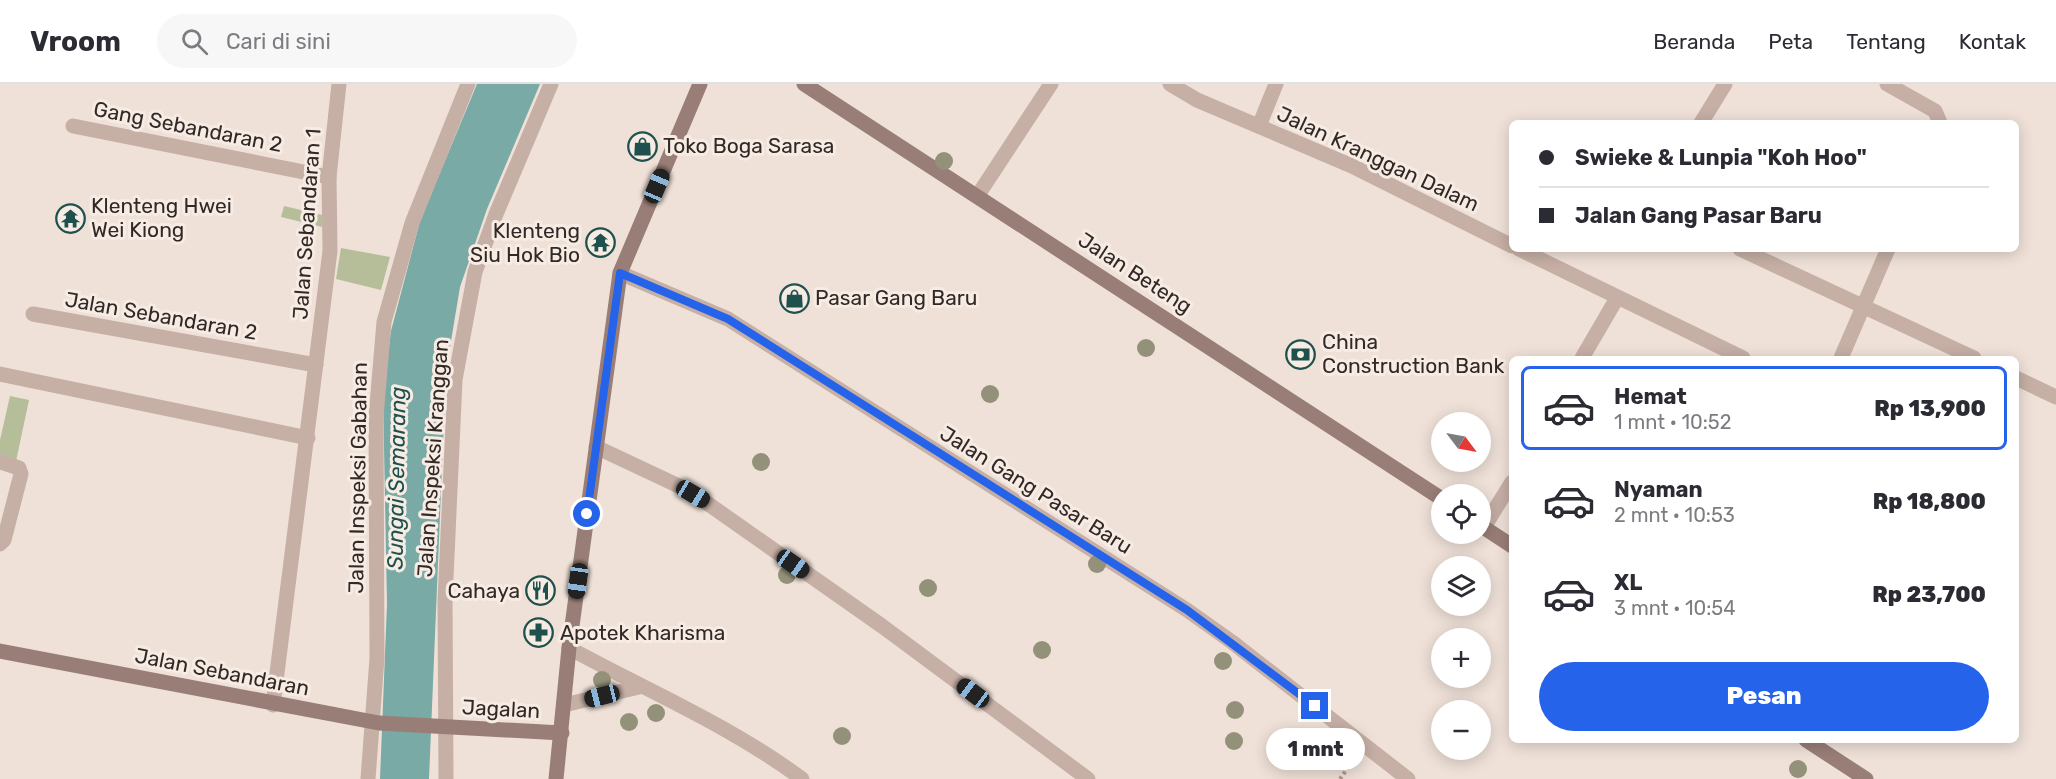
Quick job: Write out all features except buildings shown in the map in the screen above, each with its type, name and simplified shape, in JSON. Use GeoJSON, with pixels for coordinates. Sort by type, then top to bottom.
{"type":"FeatureCollection","features":[{"type":"Feature","properties":{"kind":"street","name":"Jalan Sebandaran 1"},"geometry":{"type":"LineString","coordinates":[[273,705],[330,251],[329,177],[339,84]]}},
{"type":"Feature","properties":{"kind":"street","name":"Jalan Inspeksi Gabahan"},"geometry":{"type":"LineString","coordinates":[[368,779],[375,722],[376,417],[384,322],[412,223],[468,84]]}},
{"type":"Feature","properties":{"kind":"street","name":"Jalan Inspeksi Kranggan"},"geometry":{"type":"LineString","coordinates":[[446,779],[442,727],[455,380],[464,324],[482,252],[551,84]]}},
{"type":"Feature","properties":{"kind":"street"},"geometry":{"type":"LineString","coordinates":[[556,779],[569,648],[620,273],[700,84]]}},
{"type":"Feature","properties":{"kind":"street","name":"Jalan Beteng"},"geometry":{"type":"LineString","coordinates":[[804,84],[978,195],[1431,493]]}},
{"type":"Feature","properties":{"kind":"street"},"geometry":{"type":"LineString","coordinates":[[978,195],[1052,84]]}},
{"type":"Feature","properties":{"kind":"street","name":"Jalan Kranggan Dalam"},"geometry":{"type":"LineString","coordinates":[[1170,84],[1197,100],[1352,166],[1509,244]]}},
{"type":"Feature","properties":{"kind":"street","name":"Jalan Kranggan Dalam"},"geometry":{"type":"LineString","coordinates":[[1258,126],[1276,84]]}},
{"type":"Feature","properties":{"kind":"street"},"geometry":{"type":"LineString","coordinates":[[1703,120],[1725,84]]}},
{"type":"Feature","properties":{"kind":"street"},"geometry":{"type":"LineString","coordinates":[[1887,84],[1935,111],[1939,120]]}},
{"type":"Feature","properties":{"kind":"street","name":"Gang Sebandaran 2"},"geometry":{"type":"LineString","coordinates":[[73,126],[329,177]]}},
{"type":"Feature","properties":{"kind":"street"},"geometry":{"type":"LineString","coordinates":[[1524,252],[1739,356]]}},
{"type":"Feature","properties":{"kind":"street"},"geometry":{"type":"LineString","coordinates":[[1746,252],[1970,356]]}},
{"type":"Feature","properties":{"kind":"street"},"geometry":{"type":"LineString","coordinates":[[1842,356],[1887,252]]}},
{"type":"Feature","properties":{"kind":"street","name":"Jalan Gang Pasar Baru"},"geometry":{"type":"LineString","coordinates":[[620,273],[728,319],[1187,610],[1232,642],[1408,779]]}},
{"type":"Feature","properties":{"kind":"street"},"geometry":{"type":"LineString","coordinates":[[1583,356],[1617,298]]}},
{"type":"Feature","properties":{"kind":"street","name":"Jalan Sebandaran 2"},"geometry":{"type":"LineString","coordinates":[[33,314],[316,365]]}},
{"type":"Feature","properties":{"kind":"street"},"geometry":{"type":"LineString","coordinates":[[0,374],[308,438]]}},
{"type":"Feature","properties":{"kind":"street"},"geometry":{"type":"LineString","coordinates":[[2019,379],[2056,397]]}},
{"type":"Feature","properties":{"kind":"street"},"geometry":{"type":"LineString","coordinates":[[596,447],[681,487],[704,501],[882,626],[1088,779]]}},
{"type":"Feature","properties":{"kind":"street"},"geometry":{"type":"LineString","coordinates":[[0,462],[19,468],[21,474],[4,540],[0,544]]}},
{"type":"Feature","properties":{"kind":"street"},"geometry":{"type":"LineString","coordinates":[[1491,513],[1509,486]]}},
{"type":"Feature","properties":{"kind":"street"},"geometry":{"type":"LineString","coordinates":[[1491,532],[1509,544]]}},
{"type":"Feature","properties":{"kind":"street"},"geometry":{"type":"LineString","coordinates":[[569,648],[639,687],[672,699],[802,779]]}},
{"type":"Feature","properties":{"kind":"street","name":"Jalan Sebandaran"},"geometry":{"type":"LineString","coordinates":[[0,651],[273,705],[375,722],[442,727]]}},
{"type":"Feature","properties":{"kind":"street"},"geometry":{"type":"LineString","coordinates":[[564,705],[639,687]]}},
{"type":"Feature","properties":{"kind":"street","name":"Jagalan"},"geometry":{"type":"LineString","coordinates":[[442,727],[562,733]]}},
{"type":"Feature","properties":{"kind":"street"},"geometry":{"type":"LineString","coordinates":[[1811,743],[1866,779]]}},
{"type":"Feature","properties":{"kind":"green space"},"geometry":{"type":"Polygon","coordinates":[[[284,206],[322,215],[322,227],[281,217],[284,206]]]}},
{"type":"Feature","properties":{"kind":"green space"},"geometry":{"type":"Polygon","coordinates":[[[341,248],[390,257],[381,290],[336,279],[341,248]]]}},
{"type":"Feature","properties":{"kind":"green space"},"geometry":{"type":"Polygon","coordinates":[[[10,396],[29,400],[15,466],[0,462],[0,440],[10,396]]]}},
{"type":"Feature","properties":{"kind":"water","name":"Sungai Semarang"},"geometry":{"type":"Polygon","coordinates":[[[477,84],[540,84],[487,209],[460,287],[446,371],[429,779],[380,779],[387,604],[383,394],[391,331],[420,221],[477,84]]]}},
{"type":"Feature","properties":{"kind":"place","name":"Toko Boga Sarasa"},"geometry":{"type":"Point","coordinates":[642,146]}},
{"type":"Feature","properties":{"kind":"place","name":"Klenteng Hwei Wei Kiong"},"geometry":{"type":"Point","coordinates":[70,218]}},
{"type":"Feature","properties":{"kind":"place","name":"Klenteng Siu Hok Bio"},"geometry":{"type":"Point","coordinates":[601,243]}},
{"type":"Feature","properties":{"kind":"place","name":"Pasar Gang Baru"},"geometry":{"type":"Point","coordinates":[794,298]}},
{"type":"Feature","properties":{"kind":"place","name":"China Construction Bank"},"geometry":{"type":"Point","coordinates":[1301,354]}},
{"type":"Feature","properties":{"kind":"place","name":"Cahaya"},"geometry":{"type":"Point","coordinates":[541,591]}},
{"type":"Feature","properties":{"kind":"place","name":"Apotek Kharisma"},"geometry":{"type":"Point","coordinates":[539,633]}},
{"type":"Feature","properties":{"kind":"route"},"geometry":{"type":"LineString","coordinates":[[587,514],[620,273],[728,319],[1187,610],[1315,706]]}}]}
